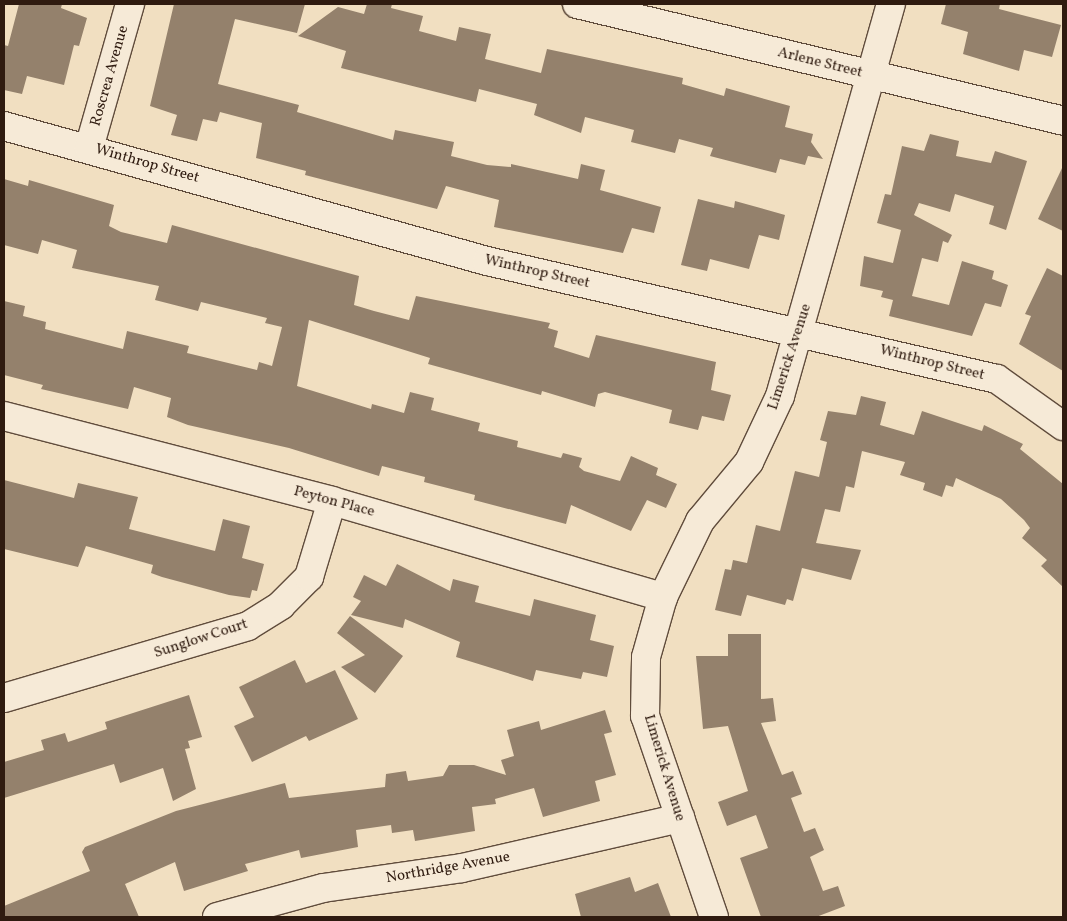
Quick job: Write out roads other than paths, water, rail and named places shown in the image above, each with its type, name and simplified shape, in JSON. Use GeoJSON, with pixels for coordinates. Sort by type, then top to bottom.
{"type":"FeatureCollection","features":[{"type":"Feature","properties":{"kind":"street","name":"Roscrea Avenue"},"geometry":{"type":"LineString","coordinates":[[90,148],[130,4]]}},
{"type":"Feature","properties":{"kind":"street","name":"Arlene Street"},"geometry":{"type":"LineString","coordinates":[[577,4],[1063,121]]}},
{"type":"Feature","properties":{"kind":"street","name":"Limerick Avenue"},"geometry":{"type":"LineString","coordinates":[[714,917],[645,716],[646,657],[662,597],[700,520],[749,462],[780,396],[891,4]]}},
{"type":"Feature","properties":{"kind":"street","name":"Winthrop Street"},"geometry":{"type":"LineString","coordinates":[[4,126],[90,148],[486,261],[800,330],[997,379],[1063,426]]}},
{"type":"Feature","properties":{"kind":"street","name":"Peyton Place"},"geometry":{"type":"LineString","coordinates":[[4,416],[332,501],[662,597]]}},
{"type":"Feature","properties":{"kind":"street","name":"Sunglow Court"},"geometry":{"type":"LineString","coordinates":[[4,698],[248,626],[281,605],[309,577],[332,501]]}},
{"type":"Feature","properties":{"kind":"street","name":"Northridge Avenue"},"geometry":{"type":"LineString","coordinates":[[217,917],[322,888],[462,868],[680,818]]}}]}
